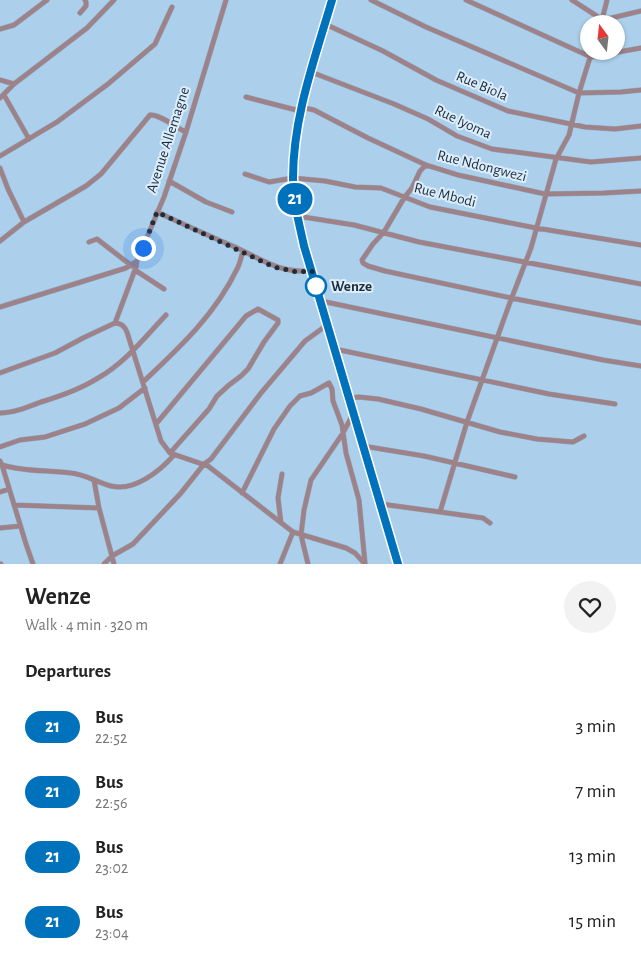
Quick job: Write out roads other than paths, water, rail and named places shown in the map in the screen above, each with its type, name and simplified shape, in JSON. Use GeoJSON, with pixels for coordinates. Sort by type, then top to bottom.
{"type":"FeatureCollection","features":[{"type":"Feature","properties":{"kind":"highway"},"geometry":{"type":"LineString","coordinates":[[332,0],[300,109],[294,153],[293,178],[297,216],[320,301],[398,564]]}},
{"type":"Feature","properties":{"kind":"street"},"geometry":{"type":"LineString","coordinates":[[0,29],[14,25],[48,0]]}},
{"type":"Feature","properties":{"kind":"street"},"geometry":{"type":"LineString","coordinates":[[80,13],[87,4],[85,0]]}},
{"type":"Feature","properties":{"kind":"street"},"geometry":{"type":"LineString","coordinates":[[28,139],[2,96],[14,84],[86,28],[114,0]]}},
{"type":"Feature","properties":{"kind":"street","name":"Avenue Allemagne"},"geometry":{"type":"LineString","coordinates":[[0,307],[132,266],[137,261],[169,181],[186,132],[226,0]]}},
{"type":"Feature","properties":{"kind":"street"},"geometry":{"type":"LineString","coordinates":[[371,0],[426,28],[579,93],[641,90]]}},
{"type":"Feature","properties":{"kind":"street"},"geometry":{"type":"LineString","coordinates":[[466,0],[580,49]]}},
{"type":"Feature","properties":{"kind":"street"},"geometry":{"type":"LineString","coordinates":[[572,0],[592,15]]}},
{"type":"Feature","properties":{"kind":"street"},"geometry":{"type":"LineString","coordinates":[[604,15],[607,0]]}},
{"type":"Feature","properties":{"kind":"street"},"geometry":{"type":"LineString","coordinates":[[0,156],[56,122],[108,84],[155,44],[172,7]]}},
{"type":"Feature","properties":{"kind":"street"},"geometry":{"type":"LineString","coordinates":[[625,16],[641,11]]}},
{"type":"Feature","properties":{"kind":"street","name":"Rue Biola"},"geometry":{"type":"LineString","coordinates":[[325,24],[383,51],[436,80],[508,111],[586,127],[615,129],[641,126]]}},
{"type":"Feature","properties":{"kind":"street"},"geometry":{"type":"LineString","coordinates":[[625,50],[641,48]]}},
{"type":"Feature","properties":{"kind":"street"},"geometry":{"type":"LineString","coordinates":[[440,512],[453,464],[525,262],[556,159],[568,134],[590,60]]}},
{"type":"Feature","properties":{"kind":"street","name":"Rue Iyoma"},"geometry":{"type":"LineString","coordinates":[[311,72],[394,104],[428,119],[458,136],[492,149],[556,159],[591,162],[641,158]]}},
{"type":"Feature","properties":{"kind":"street"},"geometry":{"type":"LineString","coordinates":[[0,80],[14,84]]}},
{"type":"Feature","properties":{"kind":"street","name":"Rue Ndongwezi"},"geometry":{"type":"LineString","coordinates":[[246,97],[300,109],[314,110],[426,165],[458,175],[546,194],[641,190]]}},
{"type":"Feature","properties":{"kind":"street"},"geometry":{"type":"LineString","coordinates":[[0,241],[24,222],[86,186],[101,174],[150,115],[157,115],[177,129],[186,132]]}},
{"type":"Feature","properties":{"kind":"street"},"geometry":{"type":"LineString","coordinates":[[426,165],[420,171],[412,188],[384,232],[362,260],[363,263],[368,266],[512,298],[641,323]]}},
{"type":"Feature","properties":{"kind":"street"},"geometry":{"type":"LineString","coordinates":[[0,168],[24,222]]}},
{"type":"Feature","properties":{"kind":"street","name":"Rue Mbodi"},"geometry":{"type":"LineString","coordinates":[[244,174],[269,182],[293,178],[325,181],[355,187],[381,188],[430,207],[536,228],[641,245]]}},
{"type":"Feature","properties":{"kind":"street"},"geometry":{"type":"LineString","coordinates":[[169,181],[206,202],[232,212]]}},
{"type":"Feature","properties":{"kind":"street"},"geometry":{"type":"LineString","coordinates":[[157,212],[274,267],[286,270],[312,271]]}},
{"type":"Feature","properties":{"kind":"street"},"geometry":{"type":"LineString","coordinates":[[297,216],[354,225],[419,242],[641,284]]}},
{"type":"Feature","properties":{"kind":"street"},"geometry":{"type":"LineString","coordinates":[[89,242],[95,238],[97,239],[110,247],[132,266]]}},
{"type":"Feature","properties":{"kind":"street"},"geometry":{"type":"LineString","coordinates":[[143,382],[195,332],[212,310],[238,267],[243,251]]}},
{"type":"Feature","properties":{"kind":"street"},"geometry":{"type":"LineString","coordinates":[[115,323],[137,261]]}},
{"type":"Feature","properties":{"kind":"street"},"geometry":{"type":"LineString","coordinates":[[135,270],[164,289]]}},
{"type":"Feature","properties":{"kind":"street"},"geometry":{"type":"LineString","coordinates":[[320,301],[603,360],[641,366]]}},
{"type":"Feature","properties":{"kind":"street"},"geometry":{"type":"LineString","coordinates":[[1,463],[22,470],[74,473],[113,487],[136,484],[167,462],[217,396],[248,369],[278,323],[278,320],[258,309],[246,316],[156,424]]}},
{"type":"Feature","properties":{"kind":"street"},"geometry":{"type":"LineString","coordinates":[[0,413],[10,412],[77,389],[98,378],[134,350],[166,315]]}},
{"type":"Feature","properties":{"kind":"street"},"geometry":{"type":"LineString","coordinates":[[0,373],[55,353],[83,338],[115,323],[119,323],[126,329],[134,350],[161,441],[172,454],[204,464],[293,532],[346,548],[365,564]]}},
{"type":"Feature","properties":{"kind":"street"},"geometry":{"type":"LineString","coordinates":[[104,564],[112,556],[133,544],[181,493],[204,464],[211,459],[261,393],[305,341],[327,325]]}},
{"type":"Feature","properties":{"kind":"street"},"geometry":{"type":"LineString","coordinates":[[335,349],[549,394],[615,404]]}},
{"type":"Feature","properties":{"kind":"street"},"geometry":{"type":"LineString","coordinates":[[242,493],[274,429],[290,406],[300,396],[311,393],[326,383],[330,384],[359,500],[365,564]]}},
{"type":"Feature","properties":{"kind":"street"},"geometry":{"type":"LineString","coordinates":[[0,447],[20,440],[45,437],[85,424],[119,408],[144,388]]}},
{"type":"Feature","properties":{"kind":"street"},"geometry":{"type":"LineString","coordinates":[[349,398],[378,399],[500,432],[537,439],[573,442],[584,436]]}},
{"type":"Feature","properties":{"kind":"street"},"geometry":{"type":"LineString","coordinates":[[308,564],[300,535],[311,480],[343,433],[353,413]]}},
{"type":"Feature","properties":{"kind":"street"},"geometry":{"type":"LineString","coordinates":[[363,446],[424,456],[515,477]]}},
{"type":"Feature","properties":{"kind":"street"},"geometry":{"type":"LineString","coordinates":[[1,463],[33,564]]}},
{"type":"Feature","properties":{"kind":"street"},"geometry":{"type":"LineString","coordinates":[[281,523],[278,498],[282,474]]}},
{"type":"Feature","properties":{"kind":"street"},"geometry":{"type":"LineString","coordinates":[[94,480],[99,508],[114,564]]}},
{"type":"Feature","properties":{"kind":"street"},"geometry":{"type":"LineString","coordinates":[[0,492],[9,489]]}},
{"type":"Feature","properties":{"kind":"street"},"geometry":{"type":"LineString","coordinates":[[380,504],[483,518],[490,523]]}},
{"type":"Feature","properties":{"kind":"street"},"geometry":{"type":"LineString","coordinates":[[14,505],[99,508]]}},
{"type":"Feature","properties":{"kind":"street"},"geometry":{"type":"LineString","coordinates":[[0,528],[20,526]]}},
{"type":"Feature","properties":{"kind":"street"},"geometry":{"type":"LineString","coordinates":[[280,564],[293,532]]}},
{"type":"Feature","properties":{"kind":"place","name":"Wenze"},"geometry":{"type":"Point","coordinates":[316,286]}}]}
